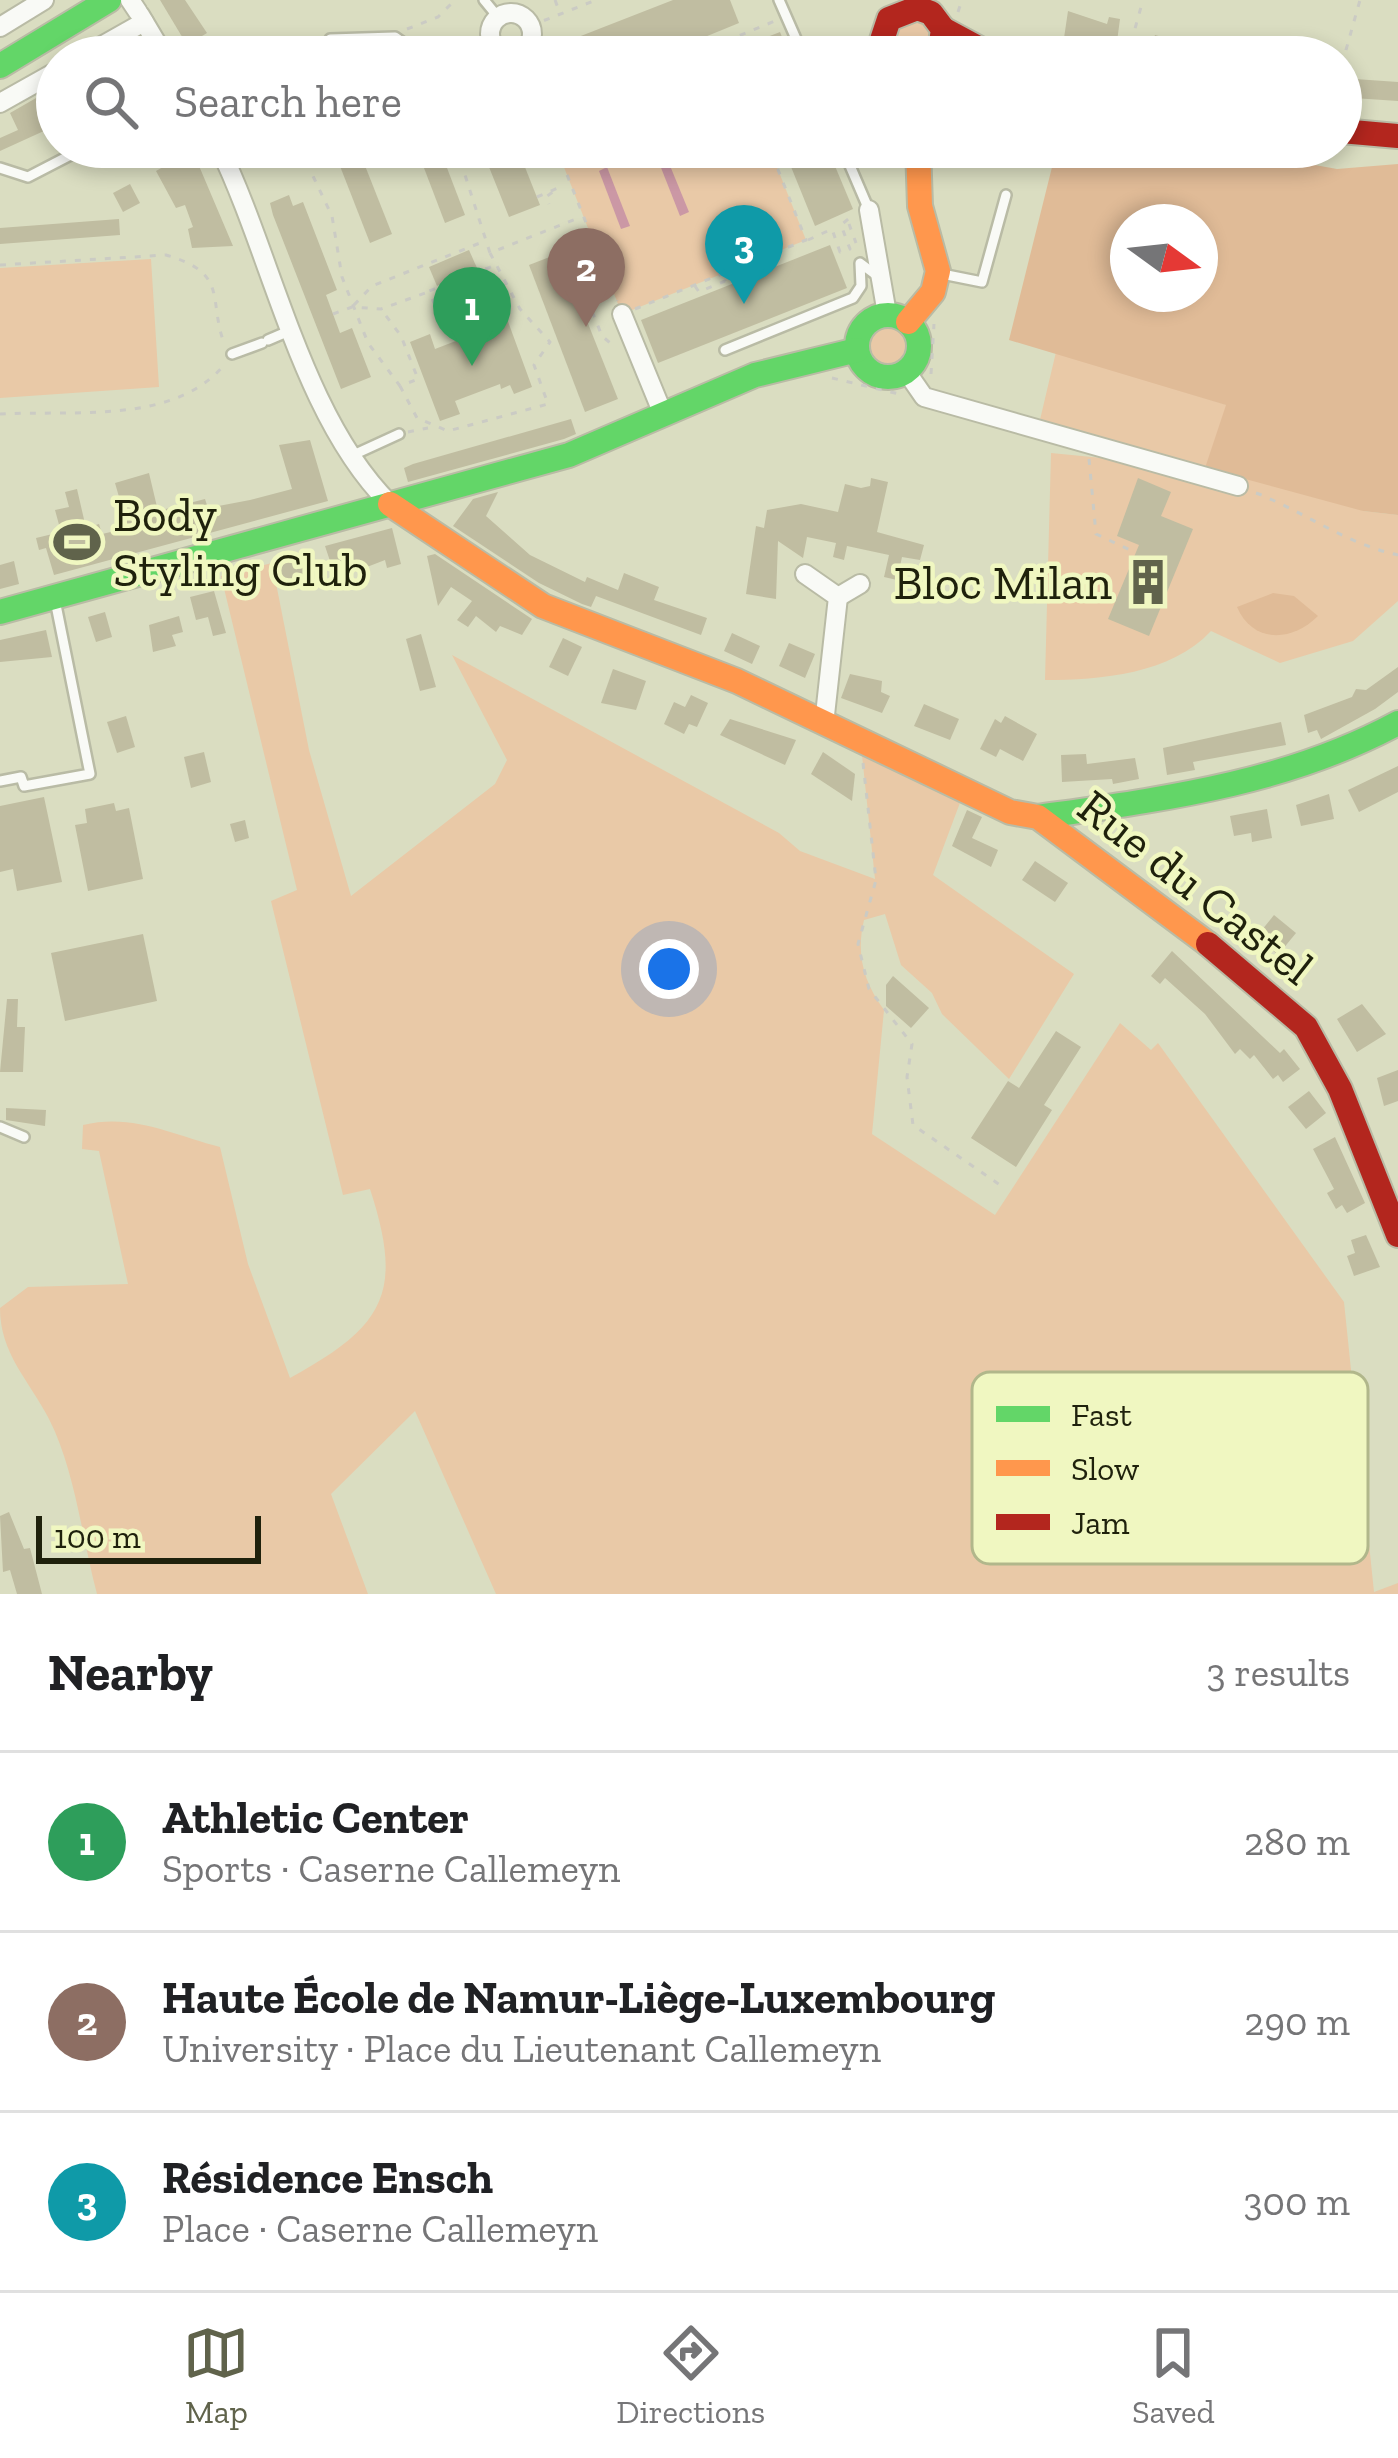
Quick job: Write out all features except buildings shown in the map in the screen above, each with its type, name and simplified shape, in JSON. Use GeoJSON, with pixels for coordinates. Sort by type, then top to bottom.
{"type":"FeatureCollection","features":[{"type":"Feature","properties":{"kind":"street"},"geometry":{"type":"LineString","coordinates":[[0,27],[44,0]]}},
{"type":"Feature","properties":{"kind":"street"},"geometry":{"type":"LineString","coordinates":[[50,36],[109,0]]}},
{"type":"Feature","properties":{"kind":"street"},"geometry":{"type":"LineString","coordinates":[[880,0],[885,36]]}},
{"type":"Feature","properties":{"kind":"street"},"geometry":{"type":"LineString","coordinates":[[884,28],[897,13],[927,10],[975,36]]}},
{"type":"Feature","properties":{"kind":"street"},"geometry":{"type":"LineString","coordinates":[[108,36],[138,11]]}},
{"type":"Feature","properties":{"kind":"street"},"geometry":{"type":"LineString","coordinates":[[490,36],[498,17],[516,14],[530,26],[529,36]]}},
{"type":"Feature","properties":{"kind":"street"},"geometry":{"type":"LineString","coordinates":[[0,66],[36,44]]}},
{"type":"Feature","properties":{"kind":"street"},"geometry":{"type":"LineString","coordinates":[[0,103],[36,83]]}},
{"type":"Feature","properties":{"kind":"street"},"geometry":{"type":"LineString","coordinates":[[1362,133],[1398,136]]}},
{"type":"Feature","properties":{"kind":"street"},"geometry":{"type":"LineString","coordinates":[[230,168],[325,411],[351,456],[390,504]]}},
{"type":"Feature","properties":{"kind":"street"},"geometry":{"type":"LineString","coordinates":[[869,210],[885,282],[898,318],[918,353],[905,371],[881,376],[861,362],[857,350],[861,330],[898,318],[938,290],[942,274],[922,216],[919,168]]}},
{"type":"Feature","properties":{"kind":"street"},"geometry":{"type":"LineString","coordinates":[[622,314],[663,414]]}},
{"type":"Feature","properties":{"kind":"street"},"geometry":{"type":"LineString","coordinates":[[0,612],[569,455],[755,375],[857,350]]}},
{"type":"Feature","properties":{"kind":"street"},"geometry":{"type":"LineString","coordinates":[[905,371],[924,397],[1238,486]]}},
{"type":"Feature","properties":{"kind":"street","name":"Rue du Castel"},"geometry":{"type":"LineString","coordinates":[[390,504],[543,606],[737,681],[1010,812],[1038,817],[1230,961],[1306,1027],[1340,1088],[1398,1235]]}},
{"type":"Feature","properties":{"kind":"street"},"geometry":{"type":"LineString","coordinates":[[805,574],[838,597]]}},
{"type":"Feature","properties":{"kind":"street"},"geometry":{"type":"LineString","coordinates":[[838,597],[860,584]]}},
{"type":"Feature","properties":{"kind":"street"},"geometry":{"type":"LineString","coordinates":[[824,724],[838,597]]}},
{"type":"Feature","properties":{"kind":"street"},"geometry":{"type":"LineString","coordinates":[[1038,817],[1298,769],[1351,752],[1398,724]]}},
{"type":"Feature","properties":{"kind":"lane"},"geometry":{"type":"LineString","coordinates":[[484,0],[498,17]]}},
{"type":"Feature","properties":{"kind":"lane"},"geometry":{"type":"LineString","coordinates":[[779,0],[794,36]]}},
{"type":"Feature","properties":{"kind":"lane"},"geometry":{"type":"LineString","coordinates":[[0,168],[28,177],[45,168]]}},
{"type":"Feature","properties":{"kind":"lane"},"geometry":{"type":"LineString","coordinates":[[851,168],[869,210]]}},
{"type":"Feature","properties":{"kind":"lane"},"geometry":{"type":"LineString","coordinates":[[942,274],[982,282],[1006,195]]}},
{"type":"Feature","properties":{"kind":"lane"},"geometry":{"type":"LineString","coordinates":[[725,350],[853,298],[862,286],[860,262],[885,282]]}},
{"type":"Feature","properties":{"kind":"lane"},"geometry":{"type":"LineString","coordinates":[[232,355],[294,329]]}},
{"type":"Feature","properties":{"kind":"lane"},"geometry":{"type":"LineString","coordinates":[[351,456],[399,434]]}},
{"type":"Feature","properties":{"kind":"lane"},"geometry":{"type":"LineString","coordinates":[[0,781],[21,777],[24,786],[90,774],[55,598]]}},
{"type":"Feature","properties":{"kind":"lane"},"geometry":{"type":"LineString","coordinates":[[0,1127],[24,1138]]}},
{"type":"Feature","properties":{"kind":"path"},"geometry":{"type":"LineString","coordinates":[[397,36],[438,17],[455,0]]}},
{"type":"Feature","properties":{"kind":"path"},"geometry":{"type":"LineString","coordinates":[[555,0],[560,14]]}},
{"type":"Feature","properties":{"kind":"path"},"geometry":{"type":"LineString","coordinates":[[530,26],[596,0]]}},
{"type":"Feature","properties":{"kind":"path"},"geometry":{"type":"LineString","coordinates":[[1133,36],[1142,0]]}},
{"type":"Feature","properties":{"kind":"path"},"geometry":{"type":"LineString","coordinates":[[1350,36],[1360,0]]}},
{"type":"Feature","properties":{"kind":"path"},"geometry":{"type":"LineString","coordinates":[[738,36],[786,16]]}},
{"type":"Feature","properties":{"kind":"path"},"geometry":{"type":"LineString","coordinates":[[231,171],[239,168]]}},
{"type":"Feature","properties":{"kind":"path"},"geometry":{"type":"LineString","coordinates":[[313,168],[332,216],[352,307],[377,359],[400,386],[407,407],[431,427]]}},
{"type":"Feature","properties":{"kind":"path"},"geometry":{"type":"LineString","coordinates":[[407,407],[399,434],[431,427],[464,429],[548,404],[534,365],[550,342],[520,309],[495,265],[463,168]]}},
{"type":"Feature","properties":{"kind":"path"},"geometry":{"type":"LineString","coordinates":[[564,168],[622,314],[832,229],[840,252],[850,249],[841,225],[869,210]]}},
{"type":"Feature","properties":{"kind":"path"},"geometry":{"type":"LineString","coordinates":[[777,168],[806,240]]}},
{"type":"Feature","properties":{"kind":"path"},"geometry":{"type":"LineString","coordinates":[[558,188],[546,197],[548,205],[539,196],[558,188]]}},
{"type":"Feature","properties":{"kind":"path"},"geometry":{"type":"LineString","coordinates":[[490,253],[583,216]]}},
{"type":"Feature","properties":{"kind":"path"},"geometry":{"type":"LineString","coordinates":[[352,307],[372,286],[485,241]]}},
{"type":"Feature","properties":{"kind":"path"},"geometry":{"type":"LineString","coordinates":[[0,265],[166,255],[179,259],[208,280],[222,313],[220,337],[232,355],[207,384],[167,404],[0,414]]}},
{"type":"Feature","properties":{"kind":"path"},"geometry":{"type":"LineString","coordinates":[[570,256],[602,336]]}},
{"type":"Feature","properties":{"kind":"path"},"geometry":{"type":"LineString","coordinates":[[333,314],[352,307],[381,309],[495,265]]}},
{"type":"Feature","properties":{"kind":"path"},"geometry":{"type":"LineString","coordinates":[[584,288],[608,280]]}},
{"type":"Feature","properties":{"kind":"path"},"geometry":{"type":"LineString","coordinates":[[695,285],[699,292],[724,281],[727,286]]}},
{"type":"Feature","properties":{"kind":"path"},"geometry":{"type":"LineString","coordinates":[[429,291],[437,310],[464,338]]}},
{"type":"Feature","properties":{"kind":"path"},"geometry":{"type":"LineString","coordinates":[[381,309],[401,336],[418,379],[400,386]]}},
{"type":"Feature","properties":{"kind":"path"},"geometry":{"type":"LineString","coordinates":[[930,382],[937,309]]}},
{"type":"Feature","properties":{"kind":"path"},"geometry":{"type":"LineString","coordinates":[[589,326],[597,323]]}},
{"type":"Feature","properties":{"kind":"path"},"geometry":{"type":"LineString","coordinates":[[814,375],[914,398]]}},
{"type":"Feature","properties":{"kind":"path"},"geometry":{"type":"LineString","coordinates":[[1088,444],[1096,534],[1130,550]]}},
{"type":"Feature","properties":{"kind":"path"},"geometry":{"type":"LineString","coordinates":[[1238,486],[1299,509],[1361,547],[1398,555]]}},
{"type":"Feature","properties":{"kind":"path"},"geometry":{"type":"LineString","coordinates":[[861,743],[876,880],[858,944],[869,989],[912,1044],[907,1077],[913,1124],[1000,1185]]}},
{"type":"Feature","properties":{"kind":"shaded area"},"geometry":{"type":"Polygon","coordinates":[[[914,19],[932,36],[896,36],[901,25],[914,19]]]}},
{"type":"Feature","properties":{"kind":"shaded area"},"geometry":{"type":"Polygon","coordinates":[[[1398,164],[1398,515],[1363,511],[1205,468],[1226,405],[1009,340],[1052,168],[1337,169],[1398,164]]]}},
{"type":"Feature","properties":{"kind":"shaded area"},"geometry":{"type":"Polygon","coordinates":[[[564,168],[777,168],[806,240],[622,314],[564,168]]]}},
{"type":"Feature","properties":{"kind":"shaded area"},"geometry":{"type":"Polygon","coordinates":[[[607,168],[630,226],[621,229],[599,171],[607,168]]]}},
{"type":"Feature","properties":{"kind":"shaded area"},"geometry":{"type":"Polygon","coordinates":[[[661,168],[671,168],[689,212],[680,216],[661,168]]]}},
{"type":"Feature","properties":{"kind":"shaded area"},"geometry":{"type":"Polygon","coordinates":[[[151,259],[159,387],[0,398],[0,268],[151,259]]]}},
{"type":"Feature","properties":{"kind":"shaded area"},"geometry":{"type":"Polygon","coordinates":[[[888,325],[902,331],[908,345],[902,359],[888,365],[874,359],[868,345],[874,331],[888,325]]]}},
{"type":"Feature","properties":{"kind":"shaded area"},"geometry":{"type":"Polygon","coordinates":[[[1056,352],[1227,405],[1363,511],[1398,515],[1398,601],[1353,641],[1280,663],[1211,631],[1176,657],[1134,672],[1045,680],[1051,453],[1194,467],[1039,424],[1056,352]]]}},
{"type":"Feature","properties":{"kind":"shaded area"},"geometry":{"type":"Polygon","coordinates":[[[272,563],[309,750],[351,896],[495,784],[507,760],[452,655],[779,833],[800,851],[875,879],[862,755],[961,800],[933,875],[1074,974],[1009,1079],[942,1014],[932,993],[901,965],[885,914],[864,920],[863,967],[884,1010],[872,1134],[995,1215],[1120,1023],[1151,1050],[1158,1043],[1344,1302],[1351,1372],[972,1372],[972,1564],[1368,1564],[1368,1534],[1374,1592],[1398,1583],[1398,1594],[496,1594],[415,1411],[331,1494],[368,1594],[97,1594],[58,1439],[10,1353],[0,1308],[28,1287],[128,1284],[99,1151],[82,1149],[83,1125],[136,1124],[220,1147],[248,1264],[290,1378],[366,1323],[385,1281],[385,1255],[370,1189],[343,1195],[271,901],[297,890],[221,576],[272,563]]]}},
{"type":"Feature","properties":{"kind":"shaded area"},"geometry":{"type":"Polygon","coordinates":[[[1273,593],[1294,596],[1318,616],[1285,634],[1253,628],[1237,607],[1273,593]]]}},
{"type":"Feature","properties":{"kind":"traffic: fast"},"geometry":{"type":"LineString","coordinates":[[50,36],[109,0]]}},
{"type":"Feature","properties":{"kind":"traffic: fast"},"geometry":{"type":"LineString","coordinates":[[0,66],[36,44]]}},
{"type":"Feature","properties":{"kind":"traffic: fast"},"geometry":{"type":"LineString","coordinates":[[888,315],[910,324],[919,346],[910,368],[888,377],[866,368],[857,346],[866,324],[888,315]]}},
{"type":"Feature","properties":{"kind":"traffic: fast"},"geometry":{"type":"LineString","coordinates":[[0,612],[569,455],[755,375],[857,350]]}},
{"type":"Feature","properties":{"kind":"traffic: fast"},"geometry":{"type":"LineString","coordinates":[[1038,817],[1267,775],[1355,744],[1398,723]]}},
{"type":"Feature","properties":{"kind":"traffic: slow"},"geometry":{"type":"LineString","coordinates":[[908,322],[933,292],[938,271],[920,206],[919,168]]}},
{"type":"Feature","properties":{"kind":"traffic: slow"},"geometry":{"type":"LineString","coordinates":[[390,504],[543,606],[737,681],[1010,812],[1038,817],[1208,944]]}},
{"type":"Feature","properties":{"kind":"traffic: jam"},"geometry":{"type":"LineString","coordinates":[[883,36],[889,19],[917,8],[931,13],[943,29],[942,36]]}},
{"type":"Feature","properties":{"kind":"traffic: jam"},"geometry":{"type":"LineString","coordinates":[[943,29],[956,36]]}},
{"type":"Feature","properties":{"kind":"traffic: jam"},"geometry":{"type":"LineString","coordinates":[[1362,133],[1398,136]]}},
{"type":"Feature","properties":{"kind":"traffic: jam"},"geometry":{"type":"LineString","coordinates":[[1208,944],[1306,1027],[1340,1089],[1398,1235]]}},
{"type":"Feature","properties":{"kind":"place","name":"Résidence Ensch"},"geometry":{"type":"Point","coordinates":[744,304]}},
{"type":"Feature","properties":{"kind":"place","name":"Haute École de Namur-Liège-Luxembourg"},"geometry":{"type":"Point","coordinates":[586,327]}},
{"type":"Feature","properties":{"kind":"place","name":"Athletic Center"},"geometry":{"type":"Point","coordinates":[472,366]}},
{"type":"Feature","properties":{"kind":"place","name":"Body Styling Club"},"geometry":{"type":"Point","coordinates":[77,542]}},
{"type":"Feature","properties":{"kind":"place","name":"Bloc Milan"},"geometry":{"type":"Point","coordinates":[1148,582]}}]}
